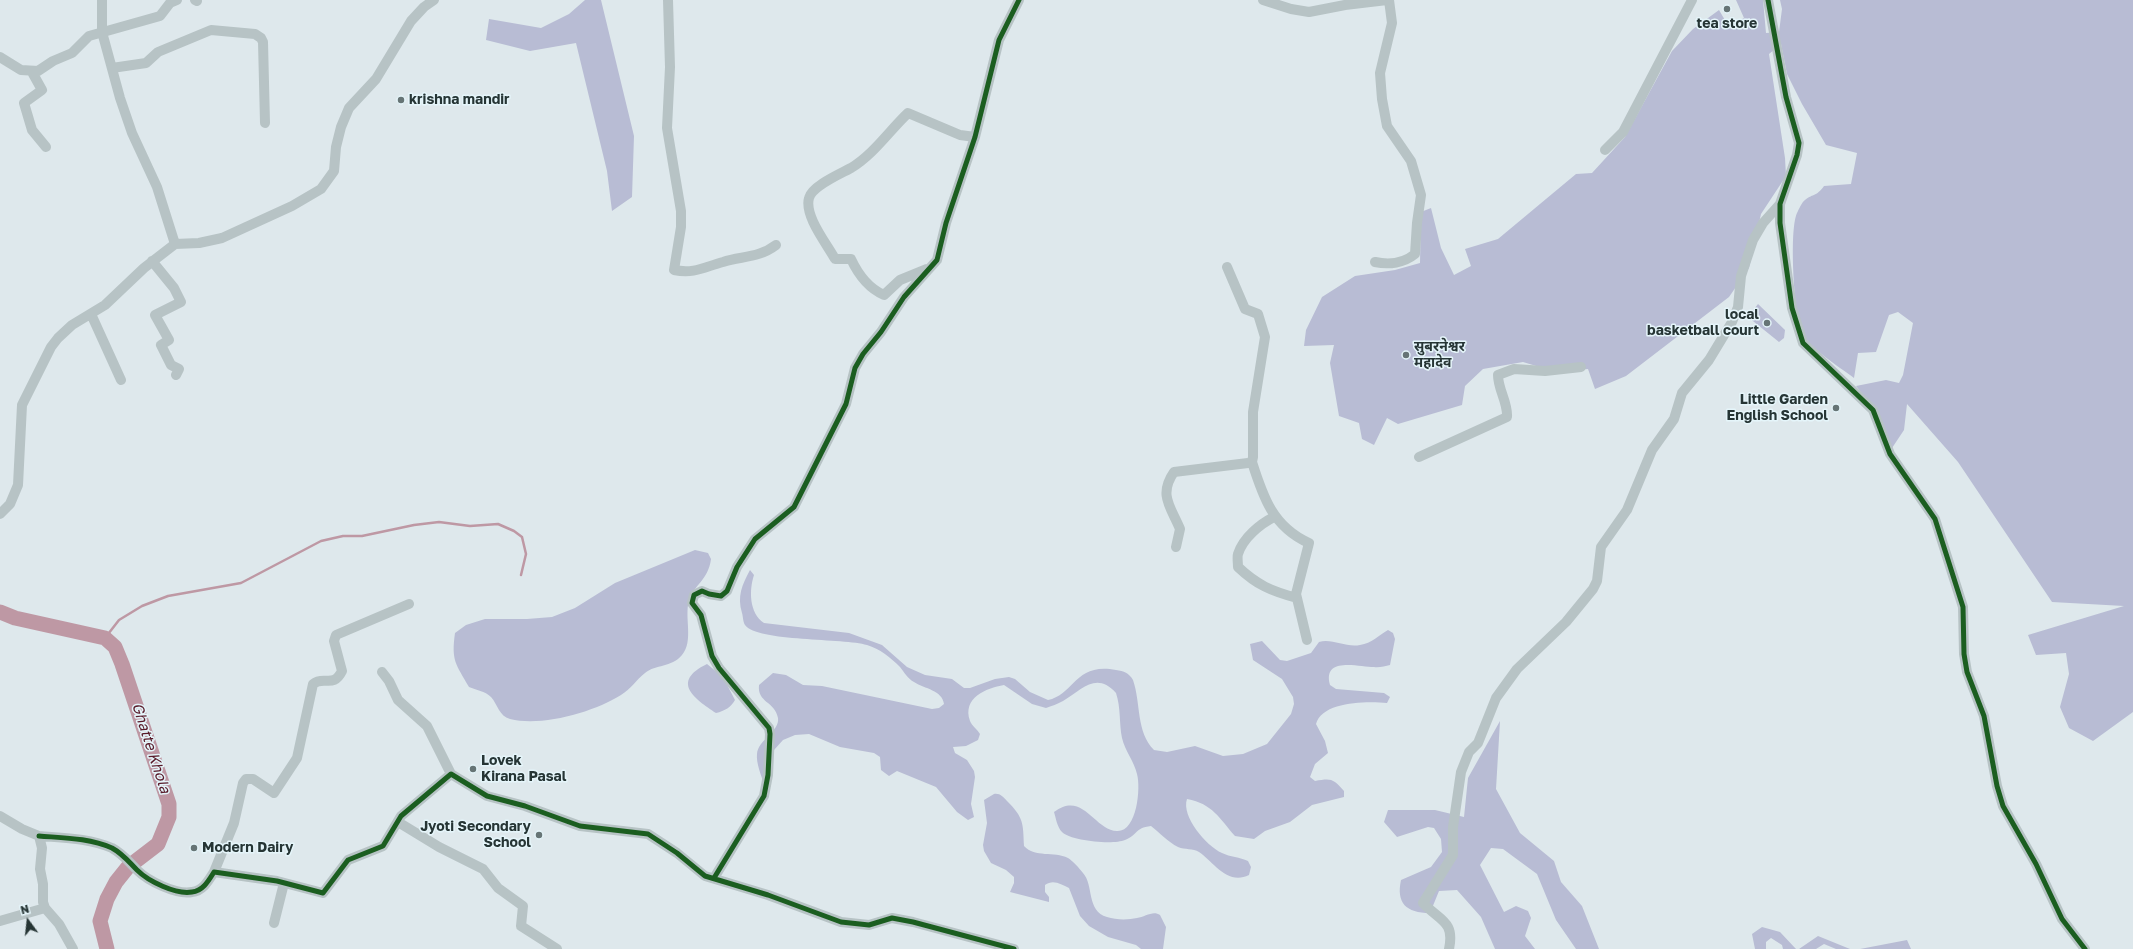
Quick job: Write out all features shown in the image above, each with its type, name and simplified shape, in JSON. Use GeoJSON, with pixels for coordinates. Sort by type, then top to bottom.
{"type":"FeatureCollection","features":[{"type":"Feature","properties":{"kind":"street"},"geometry":{"type":"LineString","coordinates":[[102,0],[102,32],[120,98],[132,133],[157,187],[175,244]]}},
{"type":"Feature","properties":{"kind":"street"},"geometry":{"type":"LineString","coordinates":[[0,57],[22,70],[32,72],[72,53],[89,36],[160,16],[170,3],[177,0]]}},
{"type":"Feature","properties":{"kind":"street"},"geometry":{"type":"LineString","coordinates":[[0,514],[10,504],[18,485],[22,431],[20,414],[25,397],[51,347],[58,338],[72,325],[105,305],[152,261],[175,244],[199,243],[222,238],[292,206],[321,189],[334,171],[336,147],[341,127],[349,108],[376,79],[411,21],[424,7],[434,0]]}},
{"type":"Feature","properties":{"kind":"street"},"geometry":{"type":"LineString","coordinates":[[668,0],[670,80],[667,121],[681,211],[681,227],[674,270],[699,271],[722,262],[760,255],[776,245]]}},
{"type":"Feature","properties":{"kind":"street"},"geometry":{"type":"LineString","coordinates":[[714,878],[764,796],[767,787],[770,734],[761,717],[719,668],[712,656],[701,615],[692,603],[694,595],[702,591],[721,596],[727,591],[737,567],[756,539],[794,506],[846,404],[855,368],[863,354],[881,332],[904,297],[937,260],[946,224],[975,138],[999,40],[1019,0]]}},
{"type":"Feature","properties":{"kind":"street"},"geometry":{"type":"LineString","coordinates":[[1263,0],[1291,9],[1308,12],[1345,5],[1388,0],[1392,23],[1380,73],[1382,99],[1387,126],[1415,170],[1421,202],[1417,223],[1415,254],[1404,261],[1384,264],[1375,262]]}},
{"type":"Feature","properties":{"kind":"street"},"geometry":{"type":"LineString","coordinates":[[1605,150],[1623,132],[1692,0]]}},
{"type":"Feature","properties":{"kind":"street"},"geometry":{"type":"LineString","coordinates":[[1768,0],[1786,97],[1798,143],[1798,156],[1780,204],[1780,223],[1785,272],[1798,330],[1807,347],[1873,410],[1890,454],[1935,520],[1963,607],[1964,654],[1967,672],[1984,716],[1997,786],[2003,806],[2036,864],[2062,919],[2085,949]]}},
{"type":"Feature","properties":{"kind":"street"},"geometry":{"type":"LineString","coordinates":[[112,68],[146,63],[158,52],[211,30],[255,34],[261,38],[263,42],[265,124]]}},
{"type":"Feature","properties":{"kind":"street"},"geometry":{"type":"LineString","coordinates":[[32,72],[42,90],[24,103],[32,130],[46,147]]}},
{"type":"Feature","properties":{"kind":"street"},"geometry":{"type":"LineString","coordinates":[[931,267],[900,280],[884,295],[876,292],[859,274],[851,259],[835,259],[816,226],[808,205],[809,198],[811,193],[817,188],[836,175],[856,165],[875,149],[908,113],[960,135],[975,138]]}},
{"type":"Feature","properties":{"kind":"street"},"geometry":{"type":"LineString","coordinates":[[1449,949],[1452,935],[1449,926],[1422,902],[1454,855],[1453,827],[1457,796],[1461,772],[1469,752],[1478,742],[1496,698],[1508,680],[1517,669],[1566,622],[1593,589],[1597,581],[1601,547],[1627,510],[1652,450],[1674,419],[1682,393],[1709,360],[1732,322],[1738,307],[1741,276],[1753,240],[1763,223],[1780,204]]}},
{"type":"Feature","properties":{"kind":"street"},"geometry":{"type":"LineString","coordinates":[[152,261],[174,288],[181,302],[155,315],[169,340],[161,345],[171,365],[179,369],[176,375]]}},
{"type":"Feature","properties":{"kind":"street"},"geometry":{"type":"LineString","coordinates":[[1227,267],[1245,309],[1258,314],[1265,337],[1254,412],[1252,462],[1258,481],[1274,517],[1293,536],[1309,543],[1296,594],[1307,640]]}},
{"type":"Feature","properties":{"kind":"street"},"geometry":{"type":"LineString","coordinates":[[91,314],[121,380]]}},
{"type":"Feature","properties":{"kind":"street"},"geometry":{"type":"LineString","coordinates":[[1419,457],[1507,417],[1508,410],[1500,388],[1498,375],[1514,369],[1545,371],[1581,367]]}},
{"type":"Feature","properties":{"kind":"street"},"geometry":{"type":"LineString","coordinates":[[1176,547],[1180,529],[1170,511],[1165,490],[1168,480],[1174,472],[1201,467],[1227,467],[1252,462]]}},
{"type":"Feature","properties":{"kind":"street"},"geometry":{"type":"LineString","coordinates":[[1274,517],[1265,521],[1250,535],[1238,554],[1238,566],[1253,581],[1277,592],[1297,598]]}},
{"type":"Feature","properties":{"kind":"street"},"geometry":{"type":"LineString","coordinates":[[0,816],[22,829],[39,836],[97,843],[122,853],[137,870],[152,882],[174,890],[193,892],[207,884],[214,872],[234,823],[243,783],[246,779],[253,779],[274,794],[297,758],[313,684],[319,681],[332,681],[340,676],[342,671],[334,641],[336,635],[409,604]]}},
{"type":"Feature","properties":{"kind":"street"},"geometry":{"type":"LineString","coordinates":[[382,672],[389,681],[398,700],[427,726],[451,774],[487,796],[525,806],[580,826],[648,834],[677,853],[705,876],[768,895],[842,922],[869,925],[892,918],[899,919],[1014,949]]}},
{"type":"Feature","properties":{"kind":"street"},"geometry":{"type":"LineString","coordinates":[[214,872],[284,883],[323,893],[348,860],[383,846],[401,816],[451,774]]}},
{"type":"Feature","properties":{"kind":"street"},"geometry":{"type":"LineString","coordinates":[[398,822],[438,847],[484,869],[498,888],[523,906],[521,926],[557,949]]}},
{"type":"Feature","properties":{"kind":"street"},"geometry":{"type":"LineString","coordinates":[[39,836],[42,848],[40,869],[43,884],[43,902],[45,908],[59,924],[73,949]]}},
{"type":"Feature","properties":{"kind":"street"},"geometry":{"type":"LineString","coordinates":[[274,923],[284,883]]}},
{"type":"Feature","properties":{"kind":"street"},"geometry":{"type":"LineString","coordinates":[[0,921],[45,908]]}},
{"type":"Feature","properties":{"kind":"shaded area"},"geometry":{"type":"Polygon","coordinates":[[[585,0],[601,0],[634,136],[632,197],[612,211],[607,171],[576,43],[530,51],[486,40],[489,19],[541,28],[569,14],[585,0]]]}},
{"type":"Feature","properties":{"kind":"shaded area"},"geometry":{"type":"Polygon","coordinates":[[[1736,0],[1763,0],[1766,33],[1779,32],[1782,9],[1780,0],[2133,0],[2133,712],[2093,741],[2069,728],[2060,707],[2069,674],[2066,653],[2036,655],[2028,635],[2124,606],[2052,602],[1958,462],[1907,404],[1904,430],[1892,448],[1868,401],[1856,386],[1886,380],[1899,383],[1903,375],[1913,323],[1898,312],[1889,315],[1876,352],[1858,353],[1854,378],[1810,344],[1801,331],[1796,307],[1793,272],[1793,236],[1797,213],[1804,201],[1817,193],[1824,186],[1851,184],[1857,153],[1826,145],[1802,104],[1787,74],[1781,44],[1769,54],[1785,158],[1786,176],[1761,214],[1749,268],[1729,297],[1626,376],[1595,389],[1588,369],[1556,372],[1523,362],[1483,369],[1465,386],[1462,405],[1398,424],[1387,418],[1374,445],[1362,439],[1359,423],[1339,416],[1330,363],[1334,345],[1304,346],[1306,330],[1322,297],[1355,276],[1395,270],[1420,263],[1421,212],[1431,208],[1441,248],[1454,275],[1471,266],[1465,249],[1498,239],[1576,174],[1592,173],[1625,137],[1672,51],[1693,29],[1719,10],[1729,27],[1744,18],[1736,0]]]}},
{"type":"Feature","properties":{"kind":"shaded area","name":"local basketball court"},"geometry":{"type":"Polygon","coordinates":[[[1758,304],[1785,330],[1784,338],[1779,342],[1748,317],[1758,304]]]}},
{"type":"Feature","properties":{"kind":"shaded area"},"geometry":{"type":"Polygon","coordinates":[[[695,550],[708,553],[711,559],[707,572],[694,590],[689,601],[686,649],[678,659],[649,670],[625,693],[610,701],[582,712],[552,719],[523,721],[510,719],[506,718],[501,713],[489,695],[469,687],[458,667],[454,656],[455,633],[466,625],[485,619],[527,619],[552,617],[575,608],[615,583],[695,550]]]}},
{"type":"Feature","properties":{"kind":"shaded area"},"geometry":{"type":"Polygon","coordinates":[[[750,570],[754,575],[751,587],[753,607],[759,619],[764,623],[849,633],[882,645],[907,667],[925,675],[952,679],[964,688],[970,688],[995,679],[1009,677],[1015,679],[1030,692],[1048,700],[1057,697],[1076,680],[1092,671],[1102,669],[1124,672],[1133,680],[1144,735],[1154,750],[1167,752],[1195,746],[1223,756],[1243,754],[1267,744],[1291,714],[1294,704],[1293,697],[1282,679],[1253,660],[1250,644],[1262,641],[1280,660],[1287,661],[1311,653],[1319,642],[1329,641],[1355,646],[1371,641],[1388,630],[1393,633],[1395,639],[1390,665],[1378,667],[1343,665],[1331,670],[1329,676],[1330,685],[1336,689],[1384,693],[1390,697],[1387,703],[1369,702],[1347,704],[1336,707],[1320,716],[1316,724],[1325,741],[1328,753],[1315,764],[1310,777],[1315,781],[1332,780],[1344,791],[1344,797],[1312,805],[1290,822],[1265,831],[1254,839],[1235,836],[1220,818],[1209,808],[1196,801],[1187,799],[1186,806],[1191,822],[1202,837],[1222,853],[1248,861],[1251,867],[1249,875],[1241,878],[1227,875],[1199,852],[1174,845],[1151,826],[1142,828],[1125,840],[1111,842],[1074,838],[1060,830],[1054,812],[1064,806],[1081,808],[1102,825],[1117,831],[1124,829],[1129,824],[1136,808],[1138,798],[1137,774],[1122,738],[1118,699],[1116,693],[1102,683],[1089,685],[1061,702],[1046,708],[1032,704],[1004,685],[997,686],[983,692],[972,700],[968,713],[971,723],[980,734],[978,740],[966,746],[953,747],[955,753],[967,760],[974,771],[975,777],[971,804],[974,817],[968,820],[957,812],[936,787],[897,771],[889,776],[881,770],[880,757],[874,753],[840,747],[809,734],[795,735],[783,740],[774,750],[764,784],[758,765],[758,749],[776,727],[778,718],[773,708],[763,699],[759,691],[759,685],[773,673],[786,675],[803,685],[822,686],[932,709],[939,708],[944,704],[943,699],[937,693],[912,681],[900,667],[881,651],[867,645],[783,637],[753,630],[745,625],[740,596],[750,570]]]}},
{"type":"Feature","properties":{"kind":"shaded area"},"geometry":{"type":"Polygon","coordinates":[[[707,664],[723,677],[735,700],[732,705],[716,713],[694,696],[688,684],[690,677],[707,664]]]}},
{"type":"Feature","properties":{"kind":"shaded area"},"geometry":{"type":"Polygon","coordinates":[[[1500,721],[1496,789],[1520,833],[1554,861],[1561,882],[1582,906],[1599,949],[1576,949],[1556,920],[1537,874],[1503,849],[1491,848],[1480,865],[1504,912],[1516,906],[1528,911],[1531,918],[1525,936],[1535,949],[1495,949],[1481,917],[1457,890],[1439,891],[1430,913],[1422,913],[1409,909],[1402,901],[1400,895],[1401,880],[1431,867],[1442,852],[1441,839],[1434,828],[1428,827],[1397,837],[1384,822],[1388,810],[1435,810],[1464,817],[1468,778],[1500,721]]]}},
{"type":"Feature","properties":{"kind":"shaded area"},"geometry":{"type":"Polygon","coordinates":[[[994,794],[998,794],[1003,797],[1017,812],[1022,821],[1024,846],[1028,850],[1063,856],[1068,858],[1078,867],[1086,878],[1093,904],[1100,914],[1111,918],[1122,919],[1137,918],[1152,913],[1160,915],[1166,927],[1163,949],[1141,949],[1136,945],[1108,937],[1089,926],[1080,916],[1069,888],[1060,884],[1051,882],[1045,885],[1045,892],[1049,897],[1049,902],[1010,892],[1014,883],[1014,877],[1006,870],[991,863],[984,851],[983,845],[987,823],[984,800],[994,794]]]}},
{"type":"Feature","properties":{"kind":"shaded area"},"geometry":{"type":"Polygon","coordinates":[[[1762,927],[1780,932],[1796,949],[1783,949],[1782,945],[1771,938],[1766,942],[1766,949],[1755,949],[1752,934],[1762,927]]]}},
{"type":"Feature","properties":{"kind":"shaded area"},"geometry":{"type":"Polygon","coordinates":[[[1818,936],[1850,949],[1836,949],[1824,944],[1816,949],[1799,949],[1818,936]]]}},
{"type":"Feature","properties":{"kind":"shaded area"},"geometry":{"type":"Polygon","coordinates":[[[1907,940],[1911,949],[1860,949],[1907,940]]]}},
{"type":"Feature","properties":{"kind":"waterway"},"geometry":{"type":"LineString","coordinates":[[105,638],[119,620],[142,606],[168,596],[241,583],[321,541],[343,536],[362,536],[414,525],[439,522],[470,526],[498,524],[514,531],[522,537],[526,554],[521,575]]}},
{"type":"Feature","properties":{"kind":"waterway","name":"Ghatte Khola"},"geometry":{"type":"LineString","coordinates":[[0,612],[15,618],[105,638],[115,647],[169,804],[169,817],[158,844],[128,867],[116,882],[107,899],[100,921],[107,949]]}},
{"type":"Feature","properties":{"kind":"cycle path"},"geometry":{"type":"LineString","coordinates":[[714,878],[764,796],[768,775],[770,734],[769,728],[719,668],[712,656],[701,615],[692,603],[694,595],[702,591],[721,596],[727,591],[737,567],[755,539],[794,507],[846,404],[855,368],[863,354],[881,332],[904,297],[937,260],[946,223],[975,137],[999,40],[1019,0]]}},
{"type":"Feature","properties":{"kind":"cycle path"},"geometry":{"type":"LineString","coordinates":[[1768,0],[1786,97],[1799,143],[1797,155],[1780,204],[1780,223],[1792,308],[1803,343],[1873,410],[1890,454],[1935,519],[1963,607],[1964,654],[1967,672],[1984,716],[1997,786],[2003,806],[2036,864],[2062,919],[2085,949]]}},
{"type":"Feature","properties":{"kind":"cycle path"},"geometry":{"type":"LineString","coordinates":[[39,836],[85,840],[112,848],[122,855],[137,870],[155,883],[178,891],[192,892],[199,890],[205,885],[214,872],[277,881],[323,893],[348,860],[383,846],[401,816],[451,774],[487,796],[525,806],[580,826],[648,834],[677,853],[705,876],[768,895],[841,922],[869,925],[892,918],[913,922],[1014,949]]}},
{"type":"Feature","properties":{"kind":"place","name":"tea store"},"geometry":{"type":"Point","coordinates":[1727,9]}},
{"type":"Feature","properties":{"kind":"place","name":"krishna mandir"},"geometry":{"type":"Point","coordinates":[401,100]}},
{"type":"Feature","properties":{"kind":"place","name":"local basketball court"},"geometry":{"type":"Point","coordinates":[1767,323]}},
{"type":"Feature","properties":{"kind":"place","name":"सुबरनेश्वर महादेव"},"geometry":{"type":"Point","coordinates":[1406,355]}},
{"type":"Feature","properties":{"kind":"place","name":"Little Garden English School"},"geometry":{"type":"Point","coordinates":[1836,408]}},
{"type":"Feature","properties":{"kind":"place","name":"Lovek Kirana Pasal"},"geometry":{"type":"Point","coordinates":[473,769]}},
{"type":"Feature","properties":{"kind":"place","name":"Jyoti Secondary School"},"geometry":{"type":"Point","coordinates":[539,835]}},
{"type":"Feature","properties":{"kind":"place","name":"Modern Dairy"},"geometry":{"type":"Point","coordinates":[194,848]}}]}
